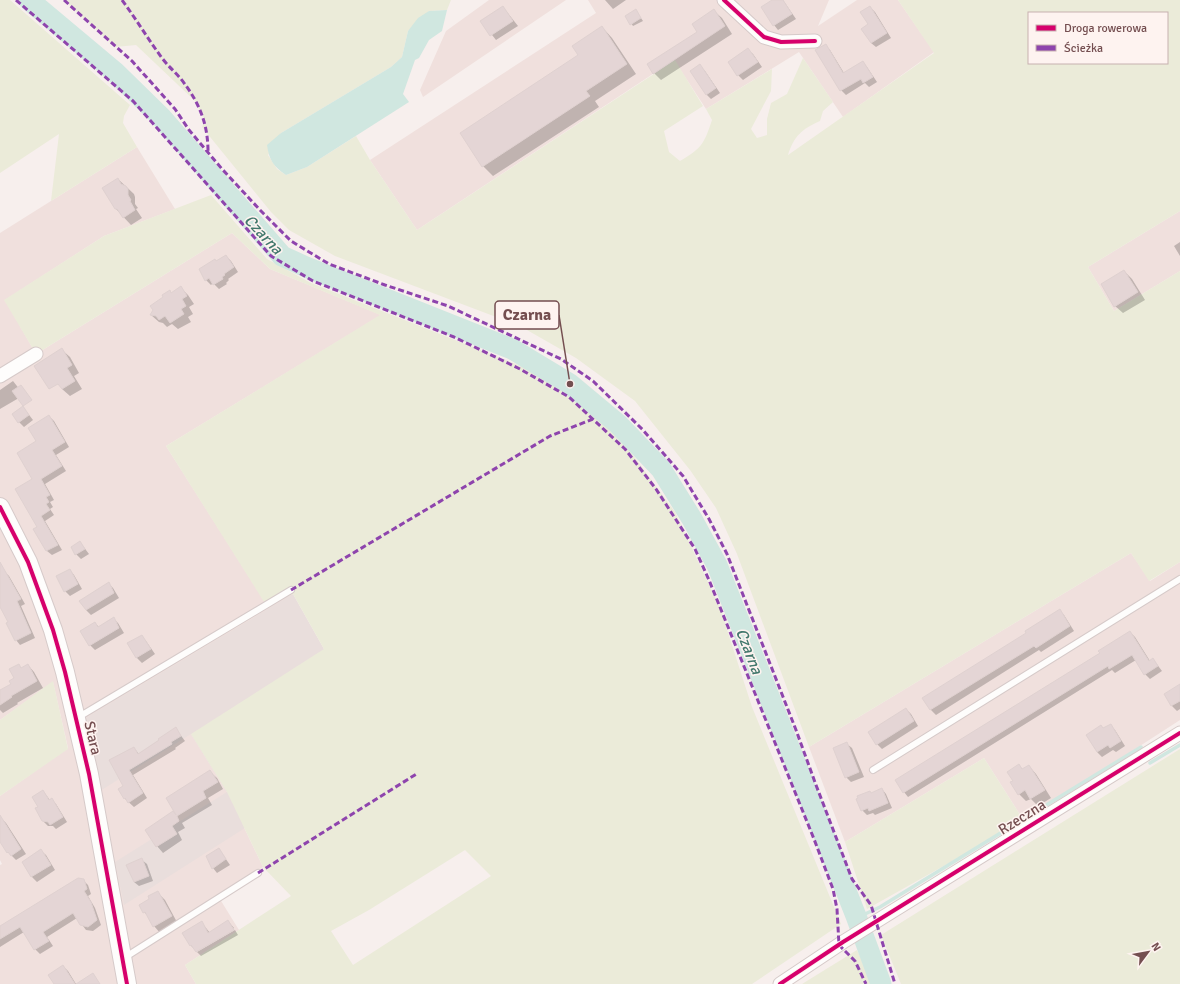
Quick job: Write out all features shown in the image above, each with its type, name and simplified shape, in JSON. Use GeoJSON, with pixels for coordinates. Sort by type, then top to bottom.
{"type":"FeatureCollection","features":[{"type":"Feature","properties":{"kind":"street"},"geometry":{"type":"LineString","coordinates":[[724,0],[764,37],[781,42],[815,41]]}},
{"type":"Feature","properties":{"kind":"street"},"geometry":{"type":"LineString","coordinates":[[0,376],[36,354]]}},
{"type":"Feature","properties":{"kind":"street","name":"Stara"},"geometry":{"type":"LineString","coordinates":[[0,507],[28,562],[65,672],[95,805],[127,984]]}},
{"type":"Feature","properties":{"kind":"street","name":"Rzeczna"},"geometry":{"type":"LineString","coordinates":[[780,984],[843,942],[1180,733]]}},
{"type":"Feature","properties":{"kind":"lane"},"geometry":{"type":"LineString","coordinates":[[873,770],[1180,579]]}},
{"type":"Feature","properties":{"kind":"lane"},"geometry":{"type":"LineString","coordinates":[[76,719],[291,590]]}},
{"type":"Feature","properties":{"kind":"lane"},"geometry":{"type":"LineString","coordinates":[[122,958],[258,873]]}},
{"type":"Feature","properties":{"kind":"shaded area"},"geometry":{"type":"Polygon","coordinates":[[[489,0],[566,0],[423,97],[420,90],[446,31],[489,0]]]}},
{"type":"Feature","properties":{"kind":"shaded area"},"geometry":{"type":"Polygon","coordinates":[[[588,0],[829,0],[818,26],[857,0],[898,0],[934,52],[843,117],[799,52],[706,109],[674,60],[417,230],[370,160],[596,13],[588,0]]]}},
{"type":"Feature","properties":{"kind":"shaded area"},"geometry":{"type":"Polygon","coordinates":[[[137,147],[175,209],[104,236],[5,300],[36,354],[232,233],[270,269],[381,315],[166,446],[267,605],[293,594],[191,734],[227,792],[263,867],[218,896],[239,930],[185,965],[196,984],[0,984],[0,865],[2,864],[0,860],[0,796],[68,748],[53,682],[0,720],[0,233],[137,147]]]}},
{"type":"Feature","properties":{"kind":"shaded area"},"geometry":{"type":"Polygon","coordinates":[[[1180,211],[1180,271],[1114,311],[1088,267],[1180,211]]]}},
{"type":"Feature","properties":{"kind":"shaded area"},"geometry":{"type":"Polygon","coordinates":[[[1131,553],[1150,581],[1180,562],[1180,720],[1024,821],[984,758],[845,842],[809,747],[1131,553]]]}},
{"type":"Feature","properties":{"kind":"shaded area"},"geometry":{"type":"Polygon","coordinates":[[[293,594],[324,649],[479,679],[124,905],[115,862],[227,792],[191,734],[100,791],[84,719],[293,594]]]}},
{"type":"Feature","properties":{"kind":"green space"},"geometry":{"type":"Polygon","coordinates":[[[0,0],[10,0],[130,105],[124,116],[123,123],[137,147],[51,201],[59,134],[0,173],[0,0]]]}},
{"type":"Feature","properties":{"kind":"green space"},"geometry":{"type":"Polygon","coordinates":[[[64,0],[451,0],[447,10],[429,11],[408,31],[402,57],[391,67],[281,133],[268,155],[277,169],[286,175],[307,167],[356,136],[370,160],[417,230],[675,60],[703,106],[664,131],[669,152],[680,161],[698,149],[707,135],[712,120],[706,109],[772,69],[771,91],[751,129],[757,138],[767,135],[767,119],[771,103],[787,94],[803,58],[833,102],[823,111],[820,121],[808,127],[796,138],[788,155],[934,53],[898,0],[1180,0],[1180,211],[1088,267],[1114,311],[1180,271],[1180,562],[1149,581],[1131,553],[809,747],[737,554],[716,508],[690,470],[635,401],[576,358],[520,326],[335,256],[289,230],[271,212],[202,127],[205,120],[195,101],[136,45],[115,47],[64,0]]]}},
{"type":"Feature","properties":{"kind":"green space"},"geometry":{"type":"Polygon","coordinates":[[[211,195],[267,259],[311,283],[526,368],[584,404],[630,451],[675,512],[720,608],[752,707],[841,924],[752,984],[196,984],[185,965],[291,896],[263,867],[227,792],[191,734],[324,649],[293,594],[266,605],[166,446],[380,315],[270,269],[232,233],[36,354],[4,300],[104,236],[211,195]],[[465,850],[369,910],[331,931],[353,965],[491,876],[465,850]]]}},
{"type":"Feature","properties":{"kind":"green space"},"geometry":{"type":"Polygon","coordinates":[[[53,681],[68,749],[0,796],[0,720],[53,681]]]}},
{"type":"Feature","properties":{"kind":"green space"},"geometry":{"type":"Polygon","coordinates":[[[1180,749],[1180,984],[901,984],[881,935],[1180,749]]]}},
{"type":"Feature","properties":{"kind":"green space"},"geometry":{"type":"Polygon","coordinates":[[[984,758],[1024,821],[867,909],[845,842],[984,758]]]}},
{"type":"Feature","properties":{"kind":"green space"},"geometry":{"type":"Polygon","coordinates":[[[857,950],[872,984],[802,984],[857,950]]]}},
{"type":"Feature","properties":{"kind":"water"},"geometry":{"type":"Polygon","coordinates":[[[447,10],[442,31],[429,40],[419,58],[415,60],[403,94],[409,102],[307,167],[286,175],[275,166],[269,155],[267,145],[281,133],[391,67],[402,57],[408,31],[418,18],[429,11],[447,10]]]}},
{"type":"Feature","properties":{"kind":"building"},"geometry":{"type":"Polygon","coordinates":[[[772,0],[783,0],[792,14],[773,26],[761,7],[772,0]]]}},
{"type":"Feature","properties":{"kind":"building"},"geometry":{"type":"Polygon","coordinates":[[[503,6],[513,21],[490,36],[480,21],[503,6]]]}},
{"type":"Feature","properties":{"kind":"building"},"geometry":{"type":"Polygon","coordinates":[[[870,6],[887,33],[871,43],[861,29],[868,24],[860,12],[870,6]]]}},
{"type":"Feature","properties":{"kind":"building"},"geometry":{"type":"Polygon","coordinates":[[[636,9],[641,18],[630,25],[625,16],[636,9]]]}},
{"type":"Feature","properties":{"kind":"building"},"geometry":{"type":"Polygon","coordinates":[[[714,9],[725,26],[653,74],[647,64],[697,32],[692,24],[714,9]]]}},
{"type":"Feature","properties":{"kind":"building"},"geometry":{"type":"Polygon","coordinates":[[[602,26],[627,64],[586,91],[590,96],[482,167],[460,133],[578,55],[572,46],[602,26]]]}},
{"type":"Feature","properties":{"kind":"building"},"geometry":{"type":"Polygon","coordinates":[[[826,44],[843,73],[863,61],[873,77],[863,83],[861,79],[840,91],[815,50],[826,44]]]}},
{"type":"Feature","properties":{"kind":"building"},"geometry":{"type":"Polygon","coordinates":[[[748,48],[758,62],[737,76],[728,62],[748,48]]]}},
{"type":"Feature","properties":{"kind":"building"},"geometry":{"type":"Polygon","coordinates":[[[700,64],[716,88],[706,95],[690,71],[700,64]]]}},
{"type":"Feature","properties":{"kind":"building"},"geometry":{"type":"Polygon","coordinates":[[[118,178],[121,184],[126,186],[128,189],[130,201],[135,210],[123,218],[117,209],[115,209],[102,188],[118,178]]]}},
{"type":"Feature","properties":{"kind":"building"},"geometry":{"type":"Polygon","coordinates":[[[226,255],[234,267],[224,274],[225,275],[222,277],[223,279],[213,285],[209,278],[205,281],[199,269],[215,259],[216,261],[226,255]]]}},
{"type":"Feature","properties":{"kind":"building"},"geometry":{"type":"Polygon","coordinates":[[[1124,270],[1138,292],[1114,307],[1101,284],[1124,270]]]}},
{"type":"Feature","properties":{"kind":"building"},"geometry":{"type":"Polygon","coordinates":[[[181,286],[187,296],[182,299],[186,306],[181,309],[184,314],[170,323],[165,316],[159,320],[156,316],[150,315],[153,310],[150,306],[163,297],[162,295],[170,290],[171,293],[181,286]]]}},
{"type":"Feature","properties":{"kind":"building"},"geometry":{"type":"Polygon","coordinates":[[[62,348],[72,365],[67,368],[75,381],[62,389],[58,384],[49,389],[34,366],[62,348]]]}},
{"type":"Feature","properties":{"kind":"building"},"geometry":{"type":"Polygon","coordinates":[[[21,385],[32,400],[23,406],[12,391],[21,385]]]}},
{"type":"Feature","properties":{"kind":"building"},"geometry":{"type":"Polygon","coordinates":[[[23,406],[29,415],[18,423],[12,414],[23,406]]]}},
{"type":"Feature","properties":{"kind":"building"},"geometry":{"type":"Polygon","coordinates":[[[49,415],[65,442],[52,450],[62,466],[41,479],[50,495],[46,497],[49,502],[46,504],[50,510],[41,516],[58,545],[46,551],[33,529],[37,527],[15,489],[32,479],[17,453],[36,441],[28,428],[49,415]]]}},
{"type":"Feature","properties":{"kind":"building"},"geometry":{"type":"Polygon","coordinates":[[[80,541],[85,549],[75,555],[71,547],[80,541]]]}},
{"type":"Feature","properties":{"kind":"building"},"geometry":{"type":"Polygon","coordinates":[[[0,562],[21,599],[17,601],[31,633],[15,641],[6,623],[8,622],[0,607],[0,562]]]}},
{"type":"Feature","properties":{"kind":"building"},"geometry":{"type":"Polygon","coordinates":[[[70,569],[78,584],[64,592],[56,576],[70,569]]]}},
{"type":"Feature","properties":{"kind":"building"},"geometry":{"type":"Polygon","coordinates":[[[109,582],[114,593],[86,610],[79,601],[109,582]]]}},
{"type":"Feature","properties":{"kind":"building"},"geometry":{"type":"Polygon","coordinates":[[[1060,609],[1070,626],[1036,648],[1034,646],[930,710],[922,698],[1026,633],[1025,631],[1060,609]]]}},
{"type":"Feature","properties":{"kind":"building"},"geometry":{"type":"Polygon","coordinates":[[[114,617],[119,628],[89,646],[80,631],[95,622],[98,627],[114,617]]]}},
{"type":"Feature","properties":{"kind":"building"},"geometry":{"type":"Polygon","coordinates":[[[1130,631],[1149,661],[1153,658],[1158,666],[1144,675],[1132,655],[1109,669],[1108,666],[903,793],[895,780],[1100,653],[1098,651],[1130,631]]]}},
{"type":"Feature","properties":{"kind":"building"},"geometry":{"type":"Polygon","coordinates":[[[142,635],[151,649],[136,658],[127,643],[142,635]]]}},
{"type":"Feature","properties":{"kind":"building"},"geometry":{"type":"Polygon","coordinates":[[[19,664],[21,668],[28,664],[37,681],[11,696],[12,697],[0,705],[0,690],[11,684],[9,681],[14,678],[9,669],[19,664]]]}},
{"type":"Feature","properties":{"kind":"building"},"geometry":{"type":"Polygon","coordinates":[[[1180,684],[1180,701],[1171,706],[1164,694],[1180,684]]]}},
{"type":"Feature","properties":{"kind":"building"},"geometry":{"type":"Polygon","coordinates":[[[906,708],[914,721],[876,745],[868,732],[906,708]]]}},
{"type":"Feature","properties":{"kind":"building"},"geometry":{"type":"Polygon","coordinates":[[[1111,724],[1121,741],[1110,748],[1108,745],[1097,752],[1086,735],[1101,725],[1103,728],[1111,724]]]}},
{"type":"Feature","properties":{"kind":"building"},"geometry":{"type":"Polygon","coordinates":[[[176,727],[181,736],[171,742],[172,744],[129,770],[143,793],[128,803],[118,789],[123,786],[109,760],[134,747],[138,754],[176,727]]]}},
{"type":"Feature","properties":{"kind":"building"},"geometry":{"type":"Polygon","coordinates":[[[847,742],[859,772],[845,778],[833,748],[847,742]]]}},
{"type":"Feature","properties":{"kind":"building"},"geometry":{"type":"Polygon","coordinates":[[[1019,764],[1022,769],[1029,765],[1045,790],[1030,799],[1025,790],[1018,795],[1010,782],[1013,781],[1007,772],[1019,764]]]}},
{"type":"Feature","properties":{"kind":"building"},"geometry":{"type":"Polygon","coordinates":[[[210,770],[218,782],[203,791],[206,798],[177,816],[179,821],[172,826],[177,834],[156,847],[145,830],[173,811],[176,815],[166,798],[210,770]]]}},
{"type":"Feature","properties":{"kind":"building"},"geometry":{"type":"Polygon","coordinates":[[[882,788],[888,803],[869,811],[868,808],[861,811],[856,799],[858,798],[857,796],[870,791],[871,793],[882,788]]]}},
{"type":"Feature","properties":{"kind":"building"},"geometry":{"type":"Polygon","coordinates":[[[43,790],[49,800],[52,798],[63,817],[50,825],[48,822],[42,821],[35,808],[38,807],[32,797],[43,790]]]}},
{"type":"Feature","properties":{"kind":"building"},"geometry":{"type":"Polygon","coordinates":[[[0,815],[21,849],[11,856],[8,852],[7,853],[0,842],[0,815]]]}},
{"type":"Feature","properties":{"kind":"building"},"geometry":{"type":"Polygon","coordinates":[[[219,848],[226,859],[212,869],[206,856],[219,848]]]}},
{"type":"Feature","properties":{"kind":"building"},"geometry":{"type":"Polygon","coordinates":[[[41,849],[51,865],[31,877],[22,862],[41,849]]]}},
{"type":"Feature","properties":{"kind":"building"},"geometry":{"type":"Polygon","coordinates":[[[142,858],[149,876],[134,882],[126,865],[142,858]]]}},
{"type":"Feature","properties":{"kind":"building"},"geometry":{"type":"Polygon","coordinates":[[[78,878],[84,879],[87,889],[84,891],[91,902],[97,920],[88,927],[80,925],[73,913],[43,932],[49,941],[34,950],[20,927],[0,939],[0,926],[78,878]]]}},
{"type":"Feature","properties":{"kind":"building"},"geometry":{"type":"Polygon","coordinates":[[[158,891],[172,916],[153,927],[145,912],[143,913],[139,905],[149,899],[148,896],[158,891]]]}},
{"type":"Feature","properties":{"kind":"building"},"geometry":{"type":"Polygon","coordinates":[[[228,920],[234,930],[196,952],[191,945],[190,946],[182,933],[202,921],[208,933],[228,920]]]}},
{"type":"Feature","properties":{"kind":"building"},"geometry":{"type":"Polygon","coordinates":[[[63,965],[75,984],[54,984],[48,975],[63,965]]]}},
{"type":"Feature","properties":{"kind":"building"},"geometry":{"type":"Polygon","coordinates":[[[93,973],[100,984],[76,984],[93,973]]]}},
{"type":"Feature","properties":{"kind":"waterway","name":"Czarna"},"geometry":{"type":"LineString","coordinates":[[29,0],[115,72],[161,117],[282,256],[306,267],[512,349],[570,384],[618,424],[661,469],[692,519],[717,565],[856,916],[881,984]]}},
{"type":"Feature","properties":{"kind":"waterway"},"geometry":{"type":"LineString","coordinates":[[1150,763],[1180,745]]}},
{"type":"Feature","properties":{"kind":"waterway"},"geometry":{"type":"LineString","coordinates":[[856,916],[865,914],[880,907],[1141,747]]}},
{"type":"Feature","properties":{"kind":"marked path"},"geometry":{"type":"LineString","coordinates":[[16,0],[133,101],[271,256],[313,281],[454,337],[520,369],[569,397],[625,449],[656,489],[695,549],[709,580],[833,889],[837,909],[839,945],[855,961],[866,984]]}},
{"type":"Feature","properties":{"kind":"marked path"},"geometry":{"type":"LineString","coordinates":[[64,0],[132,61],[175,109],[189,130],[222,169],[291,241],[329,264],[448,306],[561,359],[593,381],[643,430],[683,476],[709,519],[727,554],[796,730],[852,879],[871,905],[895,984]]}},
{"type":"Feature","properties":{"kind":"marked path"},"geometry":{"type":"LineString","coordinates":[[122,0],[162,58],[181,79],[193,96],[204,122],[208,141],[208,152]]}},
{"type":"Feature","properties":{"kind":"marked path"},"geometry":{"type":"LineString","coordinates":[[291,590],[550,436],[593,419]]}},
{"type":"Feature","properties":{"kind":"marked path"},"geometry":{"type":"LineString","coordinates":[[258,873],[418,773]]}},
{"type":"Feature","properties":{"kind":"cycle path"},"geometry":{"type":"LineString","coordinates":[[724,0],[764,37],[781,42],[815,41]]}},
{"type":"Feature","properties":{"kind":"cycle path"},"geometry":{"type":"LineString","coordinates":[[0,507],[28,562],[53,630],[65,672],[89,774],[127,984]]}},
{"type":"Feature","properties":{"kind":"cycle path"},"geometry":{"type":"LineString","coordinates":[[780,984],[843,942],[1180,733]]}},
{"type":"Feature","properties":{"kind":"place","name":"Czarna"},"geometry":{"type":"Point","coordinates":[570,384]}}]}
